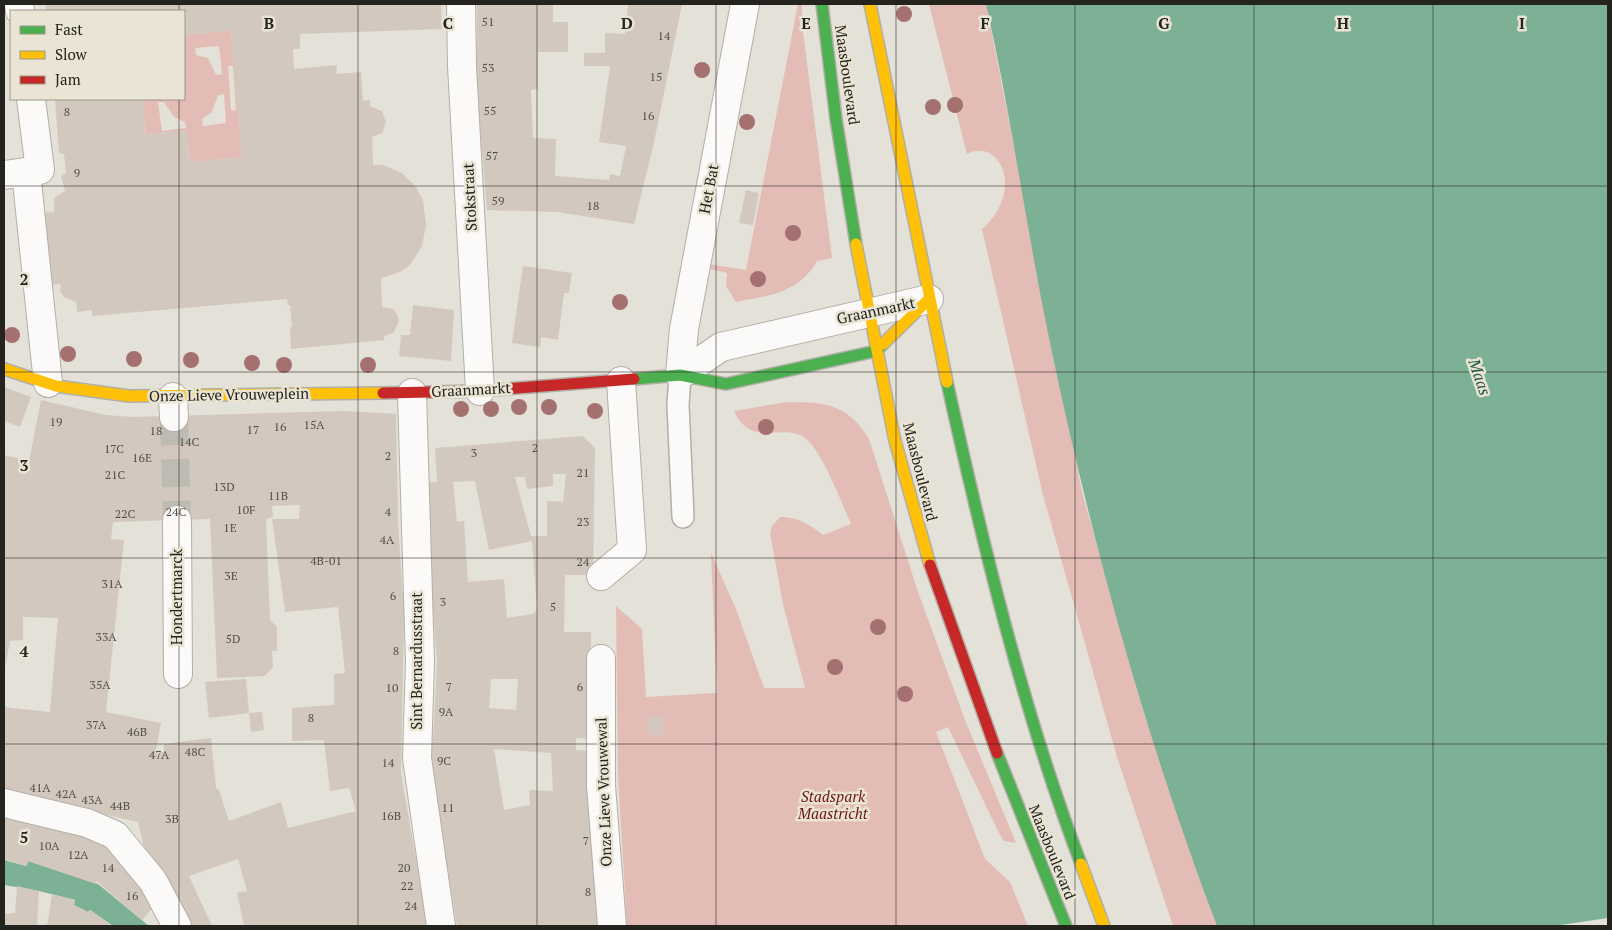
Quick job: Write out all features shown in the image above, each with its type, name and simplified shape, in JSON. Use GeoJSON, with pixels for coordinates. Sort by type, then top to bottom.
{"type":"FeatureCollection","features":[{"type":"Feature","properties":{"kind":"main road","name":"Maasboulevard"},"geometry":{"type":"LineString","coordinates":[[822,4],[852,218],[876,351],[901,462],[932,572],[983,720],[1066,926]]}},
{"type":"Feature","properties":{"kind":"main road","name":"Maasboulevard"},"geometry":{"type":"LineString","coordinates":[[870,4],[930,299],[983,540],[1041,750],[1104,926]]}},
{"type":"Feature","properties":{"kind":"main road","name":"Graanmarkt"},"geometry":{"type":"LineString","coordinates":[[412,393],[480,391],[680,375],[726,384],[876,351],[930,299]]}},
{"type":"Feature","properties":{"kind":"main road","name":"Onze Lieve Vrouweplein"},"geometry":{"type":"LineString","coordinates":[[4,369],[48,383],[174,407],[412,393]]}},
{"type":"Feature","properties":{"kind":"street","name":"Stokstraat"},"geometry":{"type":"LineString","coordinates":[[461,4],[480,391]]}},
{"type":"Feature","properties":{"kind":"street","name":"Het Bat"},"geometry":{"type":"LineString","coordinates":[[680,375],[684,329],[745,4]]}},
{"type":"Feature","properties":{"kind":"street"},"geometry":{"type":"LineString","coordinates":[[31,100],[40,170],[15,173],[48,383]]}},
{"type":"Feature","properties":{"kind":"street","name":"Graanmarkt"},"geometry":{"type":"LineString","coordinates":[[680,375],[721,347],[930,299]]}},
{"type":"Feature","properties":{"kind":"street"},"geometry":{"type":"LineString","coordinates":[[601,576],[632,550],[621,381]]}},
{"type":"Feature","properties":{"kind":"street","name":"Sint Bernardusstraat"},"geometry":{"type":"LineString","coordinates":[[412,393],[420,662],[417,758],[441,926]]}},
{"type":"Feature","properties":{"kind":"street","name":"Hondertmarck"},"geometry":{"type":"LineString","coordinates":[[177,520],[178,674]]}},
{"type":"Feature","properties":{"kind":"street","name":"Onze Lieve Vrouwewal"},"geometry":{"type":"LineString","coordinates":[[602,659],[601,786],[612,926]]}},
{"type":"Feature","properties":{"kind":"street"},"geometry":{"type":"LineString","coordinates":[[4,803],[86,823],[115,834],[153,881],[177,926]]}},
{"type":"Feature","properties":{"kind":"lane"},"geometry":{"type":"LineString","coordinates":[[680,375],[678,405],[683,517]]}},
{"type":"Feature","properties":{"kind":"green space"},"geometry":{"type":"Polygon","coordinates":[[[798,4],[802,4],[802,24],[832,258],[817,261],[810,272],[801,280],[782,291],[760,298],[736,302],[726,286],[727,273],[707,268],[708,264],[746,270],[798,4]]]}},
{"type":"Feature","properties":{"kind":"green space"},"geometry":{"type":"Polygon","coordinates":[[[929,4],[986,4],[1082,492],[1145,716],[1217,926],[1173,926],[1117,757],[1043,495],[982,229],[999,208],[1004,193],[1004,175],[998,160],[985,151],[967,154],[929,4]]]}},
{"type":"Feature","properties":{"kind":"green space"},"geometry":{"type":"Polygon","coordinates":[[[231,30],[242,157],[190,162],[187,131],[146,134],[142,100],[185,100],[185,35],[231,30]],[[219,46],[195,48],[196,55],[208,58],[216,75],[222,74],[219,46]],[[228,66],[231,110],[236,111],[233,66],[228,66]],[[224,94],[218,95],[212,112],[202,119],[203,126],[226,123],[224,94]],[[158,102],[162,131],[186,128],[185,122],[174,117],[164,102],[158,102]]]}},
{"type":"Feature","properties":{"kind":"green space","name":"Stadspark Maastricht"},"geometry":{"type":"Polygon","coordinates":[[[787,402],[824,404],[834,407],[853,418],[869,439],[918,592],[965,720],[1016,843],[1004,841],[999,833],[948,727],[936,732],[985,859],[1010,882],[1028,926],[627,926],[618,776],[616,606],[642,629],[646,697],[717,693],[711,553],[736,609],[764,688],[805,688],[783,604],[770,533],[772,526],[780,517],[792,518],[803,522],[823,535],[851,524],[825,465],[805,438],[787,432],[767,433],[749,429],[741,422],[734,411],[787,402]]]}},
{"type":"Feature","properties":{"kind":"water","name":"Maas"},"geometry":{"type":"Polygon","coordinates":[[[986,4],[1608,4],[1608,926],[1217,926],[1166,782],[1143,709],[1121,635],[1082,487],[1049,338],[986,4]]]}},
{"type":"Feature","properties":{"kind":"water"},"geometry":{"type":"Polygon","coordinates":[[[4,860],[26,866],[28,861],[98,884],[149,926],[113,926],[90,910],[88,912],[74,905],[75,900],[4,885],[4,860]]]}},
{"type":"Feature","properties":{"kind":"pier"},"geometry":{"type":"Polygon","coordinates":[[[1608,918],[1608,926],[1554,926],[1608,918]]]}},
{"type":"Feature","properties":{"kind":"building"},"geometry":{"type":"Polygon","coordinates":[[[46,4],[441,4],[442,29],[300,34],[300,49],[293,49],[294,69],[337,65],[336,74],[361,72],[363,101],[370,100],[370,106],[382,111],[386,122],[382,133],[372,137],[373,165],[383,165],[402,173],[416,187],[423,200],[426,225],[422,246],[410,265],[400,272],[381,278],[382,307],[393,309],[399,321],[394,332],[384,337],[384,340],[291,349],[290,327],[292,327],[290,305],[288,305],[287,299],[92,316],[92,310],[77,312],[76,302],[64,297],[60,291],[61,284],[50,285],[43,213],[54,212],[54,198],[65,191],[61,176],[66,173],[64,154],[59,153],[55,100],[142,100],[146,134],[187,131],[190,162],[242,157],[231,30],[185,35],[185,10],[46,10],[46,4]]]}},
{"type":"Feature","properties":{"kind":"building"},"geometry":{"type":"Polygon","coordinates":[[[477,4],[553,4],[553,22],[568,22],[568,52],[538,52],[538,89],[531,90],[533,138],[556,139],[555,176],[609,180],[610,174],[620,176],[626,146],[599,142],[610,66],[584,66],[584,53],[605,53],[605,33],[625,34],[628,4],[682,4],[653,147],[634,224],[557,212],[487,210],[477,91],[477,4]]]}},
{"type":"Feature","properties":{"kind":"building"},"geometry":{"type":"Polygon","coordinates":[[[746,190],[759,193],[753,225],[739,223],[746,190]]]}},
{"type":"Feature","properties":{"kind":"building"},"geometry":{"type":"Polygon","coordinates":[[[523,266],[572,273],[569,293],[564,293],[558,340],[541,337],[540,347],[512,343],[523,266]]]}},
{"type":"Feature","properties":{"kind":"building"},"geometry":{"type":"Polygon","coordinates":[[[413,305],[454,310],[451,361],[399,356],[401,335],[410,335],[413,305]]]}},
{"type":"Feature","properties":{"kind":"building"},"geometry":{"type":"Polygon","coordinates":[[[4,387],[31,397],[20,427],[4,421],[4,387]]]}},
{"type":"Feature","properties":{"kind":"building"},"geometry":{"type":"Polygon","coordinates":[[[41,400],[106,415],[132,417],[343,411],[396,414],[398,522],[404,612],[401,774],[428,926],[244,926],[237,893],[247,891],[238,859],[189,876],[212,926],[184,926],[144,848],[138,822],[4,792],[4,707],[50,712],[58,618],[23,617],[23,640],[10,641],[4,673],[4,455],[29,461],[41,400]],[[300,505],[272,506],[273,517],[266,519],[270,620],[277,627],[277,651],[272,651],[273,667],[265,676],[217,678],[210,519],[113,522],[111,539],[124,540],[106,712],[161,723],[155,754],[164,752],[164,744],[211,738],[216,788],[219,790],[229,821],[281,802],[288,828],[356,811],[349,788],[330,791],[324,740],[292,741],[292,708],[334,705],[334,674],[345,673],[338,607],[285,612],[272,519],[299,519],[300,505]]]}},
{"type":"Feature","properties":{"kind":"building"},"geometry":{"type":"Polygon","coordinates":[[[583,436],[595,448],[593,575],[565,575],[564,632],[591,632],[590,739],[576,738],[576,750],[591,751],[601,926],[457,926],[435,794],[431,743],[433,742],[437,662],[424,483],[437,482],[435,448],[583,436]],[[553,474],[553,486],[527,489],[525,477],[515,477],[531,536],[547,536],[547,501],[563,502],[566,474],[553,474]],[[475,481],[453,482],[457,522],[464,521],[468,582],[504,579],[507,618],[533,614],[537,609],[532,541],[489,550],[475,481]],[[491,679],[489,708],[516,710],[518,679],[491,679]],[[494,749],[504,810],[530,805],[529,790],[553,791],[551,753],[494,749]]]}},
{"type":"Feature","properties":{"kind":"building"},"geometry":{"type":"Polygon","coordinates":[[[246,679],[249,713],[209,718],[205,682],[246,679]]]}},
{"type":"Feature","properties":{"kind":"building"},"geometry":{"type":"Polygon","coordinates":[[[262,712],[264,730],[251,732],[249,713],[262,712]]]}},
{"type":"Feature","properties":{"kind":"building"},"geometry":{"type":"Polygon","coordinates":[[[662,716],[664,735],[649,735],[648,717],[662,716]]]}},
{"type":"Feature","properties":{"kind":"building"},"geometry":{"type":"Polygon","coordinates":[[[4,814],[113,846],[159,901],[142,920],[96,881],[96,884],[28,861],[27,866],[4,860],[4,814]]]}},
{"type":"Feature","properties":{"kind":"building"},"geometry":{"type":"Polygon","coordinates":[[[17,886],[39,891],[37,926],[4,926],[4,914],[15,913],[17,886]]]}},
{"type":"Feature","properties":{"kind":"building"},"geometry":{"type":"Polygon","coordinates":[[[52,894],[75,900],[74,905],[88,912],[90,910],[109,924],[109,926],[47,926],[52,894]]]}},
{"type":"Feature","properties":{"kind":"tunnel"},"geometry":{"type":"LineString","coordinates":[[174,417],[177,520]]}},
{"type":"Feature","properties":{"kind":"traffic: fast"},"geometry":{"type":"LineString","coordinates":[[822,4],[836,119],[856,244]]}},
{"type":"Feature","properties":{"kind":"traffic: fast"},"geometry":{"type":"LineString","coordinates":[[634,379],[680,375],[726,384],[876,351],[883,344]]}},
{"type":"Feature","properties":{"kind":"traffic: fast"},"geometry":{"type":"LineString","coordinates":[[947,382],[1005,626],[1040,746],[1081,864]]}},
{"type":"Feature","properties":{"kind":"traffic: fast"},"geometry":{"type":"LineString","coordinates":[[997,753],[1066,926]]}},
{"type":"Feature","properties":{"kind":"traffic: slow"},"geometry":{"type":"LineString","coordinates":[[870,4],[947,382]]}},
{"type":"Feature","properties":{"kind":"traffic: slow"},"geometry":{"type":"LineString","coordinates":[[856,244],[895,441],[930,565]]}},
{"type":"Feature","properties":{"kind":"traffic: slow"},"geometry":{"type":"LineString","coordinates":[[883,344],[929,299]]}},
{"type":"Feature","properties":{"kind":"traffic: slow"},"geometry":{"type":"LineString","coordinates":[[4,369],[56,386],[129,396],[383,393]]}},
{"type":"Feature","properties":{"kind":"traffic: slow"},"geometry":{"type":"LineString","coordinates":[[1081,864],[1104,926]]}},
{"type":"Feature","properties":{"kind":"traffic: jam"},"geometry":{"type":"LineString","coordinates":[[383,393],[480,391],[634,379]]}},
{"type":"Feature","properties":{"kind":"traffic: jam"},"geometry":{"type":"LineString","coordinates":[[930,565],[997,753]]}}]}
